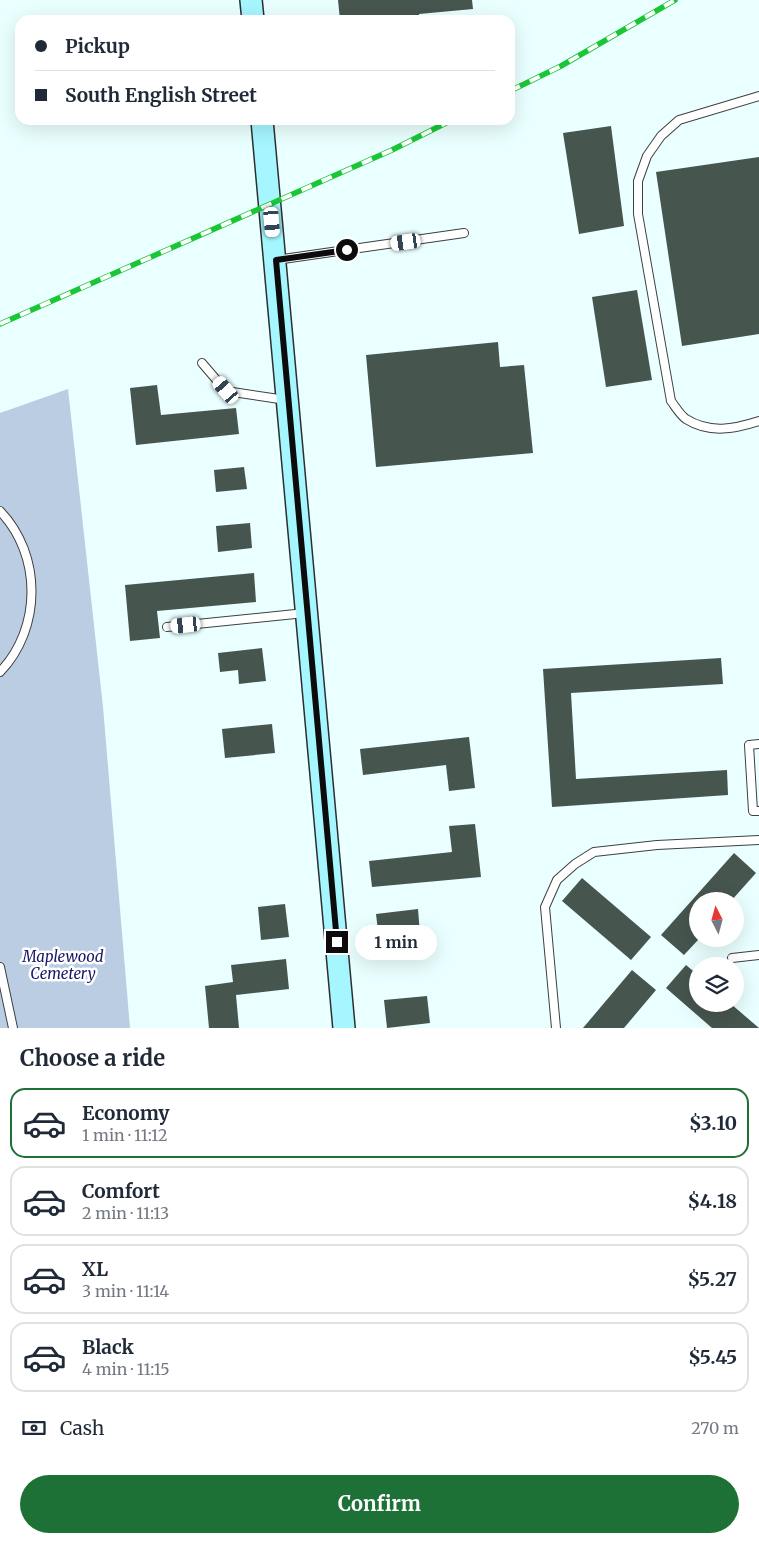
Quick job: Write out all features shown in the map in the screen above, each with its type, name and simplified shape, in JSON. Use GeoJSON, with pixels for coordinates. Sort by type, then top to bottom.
{"type":"FeatureCollection","features":[{"type":"Feature","properties":{"kind":"street"},"geometry":{"type":"LineString","coordinates":[[251,0],[252,15]]}},
{"type":"Feature","properties":{"kind":"street"},"geometry":{"type":"LineString","coordinates":[[262,125],[344,1028]]}},
{"type":"Feature","properties":{"kind":"lane"},"geometry":{"type":"LineString","coordinates":[[759,96],[679,120],[661,136],[647,156],[638,181],[638,214],[671,400],[684,418],[706,428],[734,429],[759,421]]}},
{"type":"Feature","properties":{"kind":"lane"},"geometry":{"type":"LineString","coordinates":[[276,260],[464,233]]}},
{"type":"Feature","properties":{"kind":"lane"},"geometry":{"type":"LineString","coordinates":[[202,363],[226,390],[288,400]]}},
{"type":"Feature","properties":{"kind":"lane"},"geometry":{"type":"LineString","coordinates":[[0,511],[11,522],[26,551],[32,582],[31,614],[20,644],[0,672]]}},
{"type":"Feature","properties":{"kind":"lane"},"geometry":{"type":"LineString","coordinates":[[167,627],[307,612]]}},
{"type":"Feature","properties":{"kind":"lane"},"geometry":{"type":"LineString","coordinates":[[759,744],[749,745],[753,811],[759,811]]}},
{"type":"Feature","properties":{"kind":"lane"},"geometry":{"type":"LineString","coordinates":[[556,1028],[545,907],[557,880],[575,864],[594,852],[657,845],[759,840]]}},
{"type":"Feature","properties":{"kind":"lane"},"geometry":{"type":"LineString","coordinates":[[741,957],[759,955]]}},
{"type":"Feature","properties":{"kind":"lane"},"geometry":{"type":"LineString","coordinates":[[0,967],[13,1028]]}},
{"type":"Feature","properties":{"kind":"green space","name":"Maplewood Cemetery"},"geometry":{"type":"Polygon","coordinates":[[[68,389],[103,707],[130,1028],[0,1028],[0,413],[68,389]]]}},
{"type":"Feature","properties":{"kind":"building"},"geometry":{"type":"Polygon","coordinates":[[[338,0],[472,0],[473,9],[419,15],[340,15],[338,0]]]}},
{"type":"Feature","properties":{"kind":"building"},"geometry":{"type":"Polygon","coordinates":[[[611,126],[624,226],[579,234],[563,133],[611,126]]]}},
{"type":"Feature","properties":{"kind":"building"},"geometry":{"type":"Polygon","coordinates":[[[759,157],[759,334],[682,346],[656,172],[759,157]]]}},
{"type":"Feature","properties":{"kind":"building"},"geometry":{"type":"Polygon","coordinates":[[[637,290],[652,380],[606,387],[592,297],[637,290]]]}},
{"type":"Feature","properties":{"kind":"building"},"geometry":{"type":"Polygon","coordinates":[[[498,342],[500,367],[524,365],[533,453],[376,467],[366,355],[498,342]]]}},
{"type":"Feature","properties":{"kind":"building"},"geometry":{"type":"Polygon","coordinates":[[[157,385],[161,415],[236,408],[239,434],[136,445],[130,388],[157,385]]]}},
{"type":"Feature","properties":{"kind":"building"},"geometry":{"type":"Polygon","coordinates":[[[244,467],[247,489],[216,492],[214,470],[244,467]]]}},
{"type":"Feature","properties":{"kind":"building"},"geometry":{"type":"Polygon","coordinates":[[[250,523],[252,548],[218,552],[216,526],[250,523]]]}},
{"type":"Feature","properties":{"kind":"building"},"geometry":{"type":"Polygon","coordinates":[[[254,573],[256,602],[157,611],[160,638],[130,641],[125,585],[254,573]]]}},
{"type":"Feature","properties":{"kind":"building"},"geometry":{"type":"Polygon","coordinates":[[[262,648],[266,681],[239,684],[238,670],[220,672],[218,653],[262,648]]]}},
{"type":"Feature","properties":{"kind":"building"},"geometry":{"type":"Polygon","coordinates":[[[721,658],[723,684],[571,693],[576,779],[727,770],[728,795],[552,807],[543,669],[721,658]]]}},
{"type":"Feature","properties":{"kind":"building"},"geometry":{"type":"Polygon","coordinates":[[[272,724],[275,753],[225,758],[222,729],[272,724]]]}},
{"type":"Feature","properties":{"kind":"building"},"geometry":{"type":"Polygon","coordinates":[[[469,737],[475,788],[449,791],[446,765],[363,775],[360,749],[469,737]]]}},
{"type":"Feature","properties":{"kind":"building"},"geometry":{"type":"Polygon","coordinates":[[[475,824],[481,877],[372,887],[369,861],[452,852],[449,826],[475,824]]]}},
{"type":"Feature","properties":{"kind":"building"},"geometry":{"type":"Polygon","coordinates":[[[734,853],[756,873],[739,892],[699,892],[734,853]]]}},
{"type":"Feature","properties":{"kind":"building"},"geometry":{"type":"Polygon","coordinates":[[[582,878],[651,937],[631,960],[562,901],[582,878]]]}},
{"type":"Feature","properties":{"kind":"building"},"geometry":{"type":"Polygon","coordinates":[[[285,904],[289,937],[261,940],[258,907],[285,904]]]}},
{"type":"Feature","properties":{"kind":"building"},"geometry":{"type":"Polygon","coordinates":[[[689,904],[689,948],[691,948],[684,955],[661,935],[689,904]]]}},
{"type":"Feature","properties":{"kind":"building"},"geometry":{"type":"Polygon","coordinates":[[[418,909],[420,934],[379,939],[376,914],[418,909]]]}},
{"type":"Feature","properties":{"kind":"building"},"geometry":{"type":"Polygon","coordinates":[[[286,959],[289,989],[236,995],[239,1028],[209,1028],[205,986],[233,982],[231,965],[286,959]]]}},
{"type":"Feature","properties":{"kind":"building"},"geometry":{"type":"Polygon","coordinates":[[[686,965],[689,968],[689,1008],[666,988],[686,965]]]}},
{"type":"Feature","properties":{"kind":"building"},"geometry":{"type":"Polygon","coordinates":[[[632,970],[656,990],[624,1028],[583,1028],[632,970]]]}},
{"type":"Feature","properties":{"kind":"building"},"geometry":{"type":"Polygon","coordinates":[[[427,996],[430,1023],[387,1028],[384,1000],[427,996]]]}},
{"type":"Feature","properties":{"kind":"building"},"geometry":{"type":"Polygon","coordinates":[[[694,1012],[740,1012],[759,1028],[712,1028],[694,1012]]]}},
{"type":"Feature","properties":{"kind":"railway"},"geometry":{"type":"LineString","coordinates":[[515,89],[561,66],[675,0]]}},
{"type":"Feature","properties":{"kind":"railway"},"geometry":{"type":"LineString","coordinates":[[0,324],[392,150],[442,125]]}},
{"type":"Feature","properties":{"kind":"route"},"geometry":{"type":"LineString","coordinates":[[337,942],[276,260],[347,250]]}}]}
